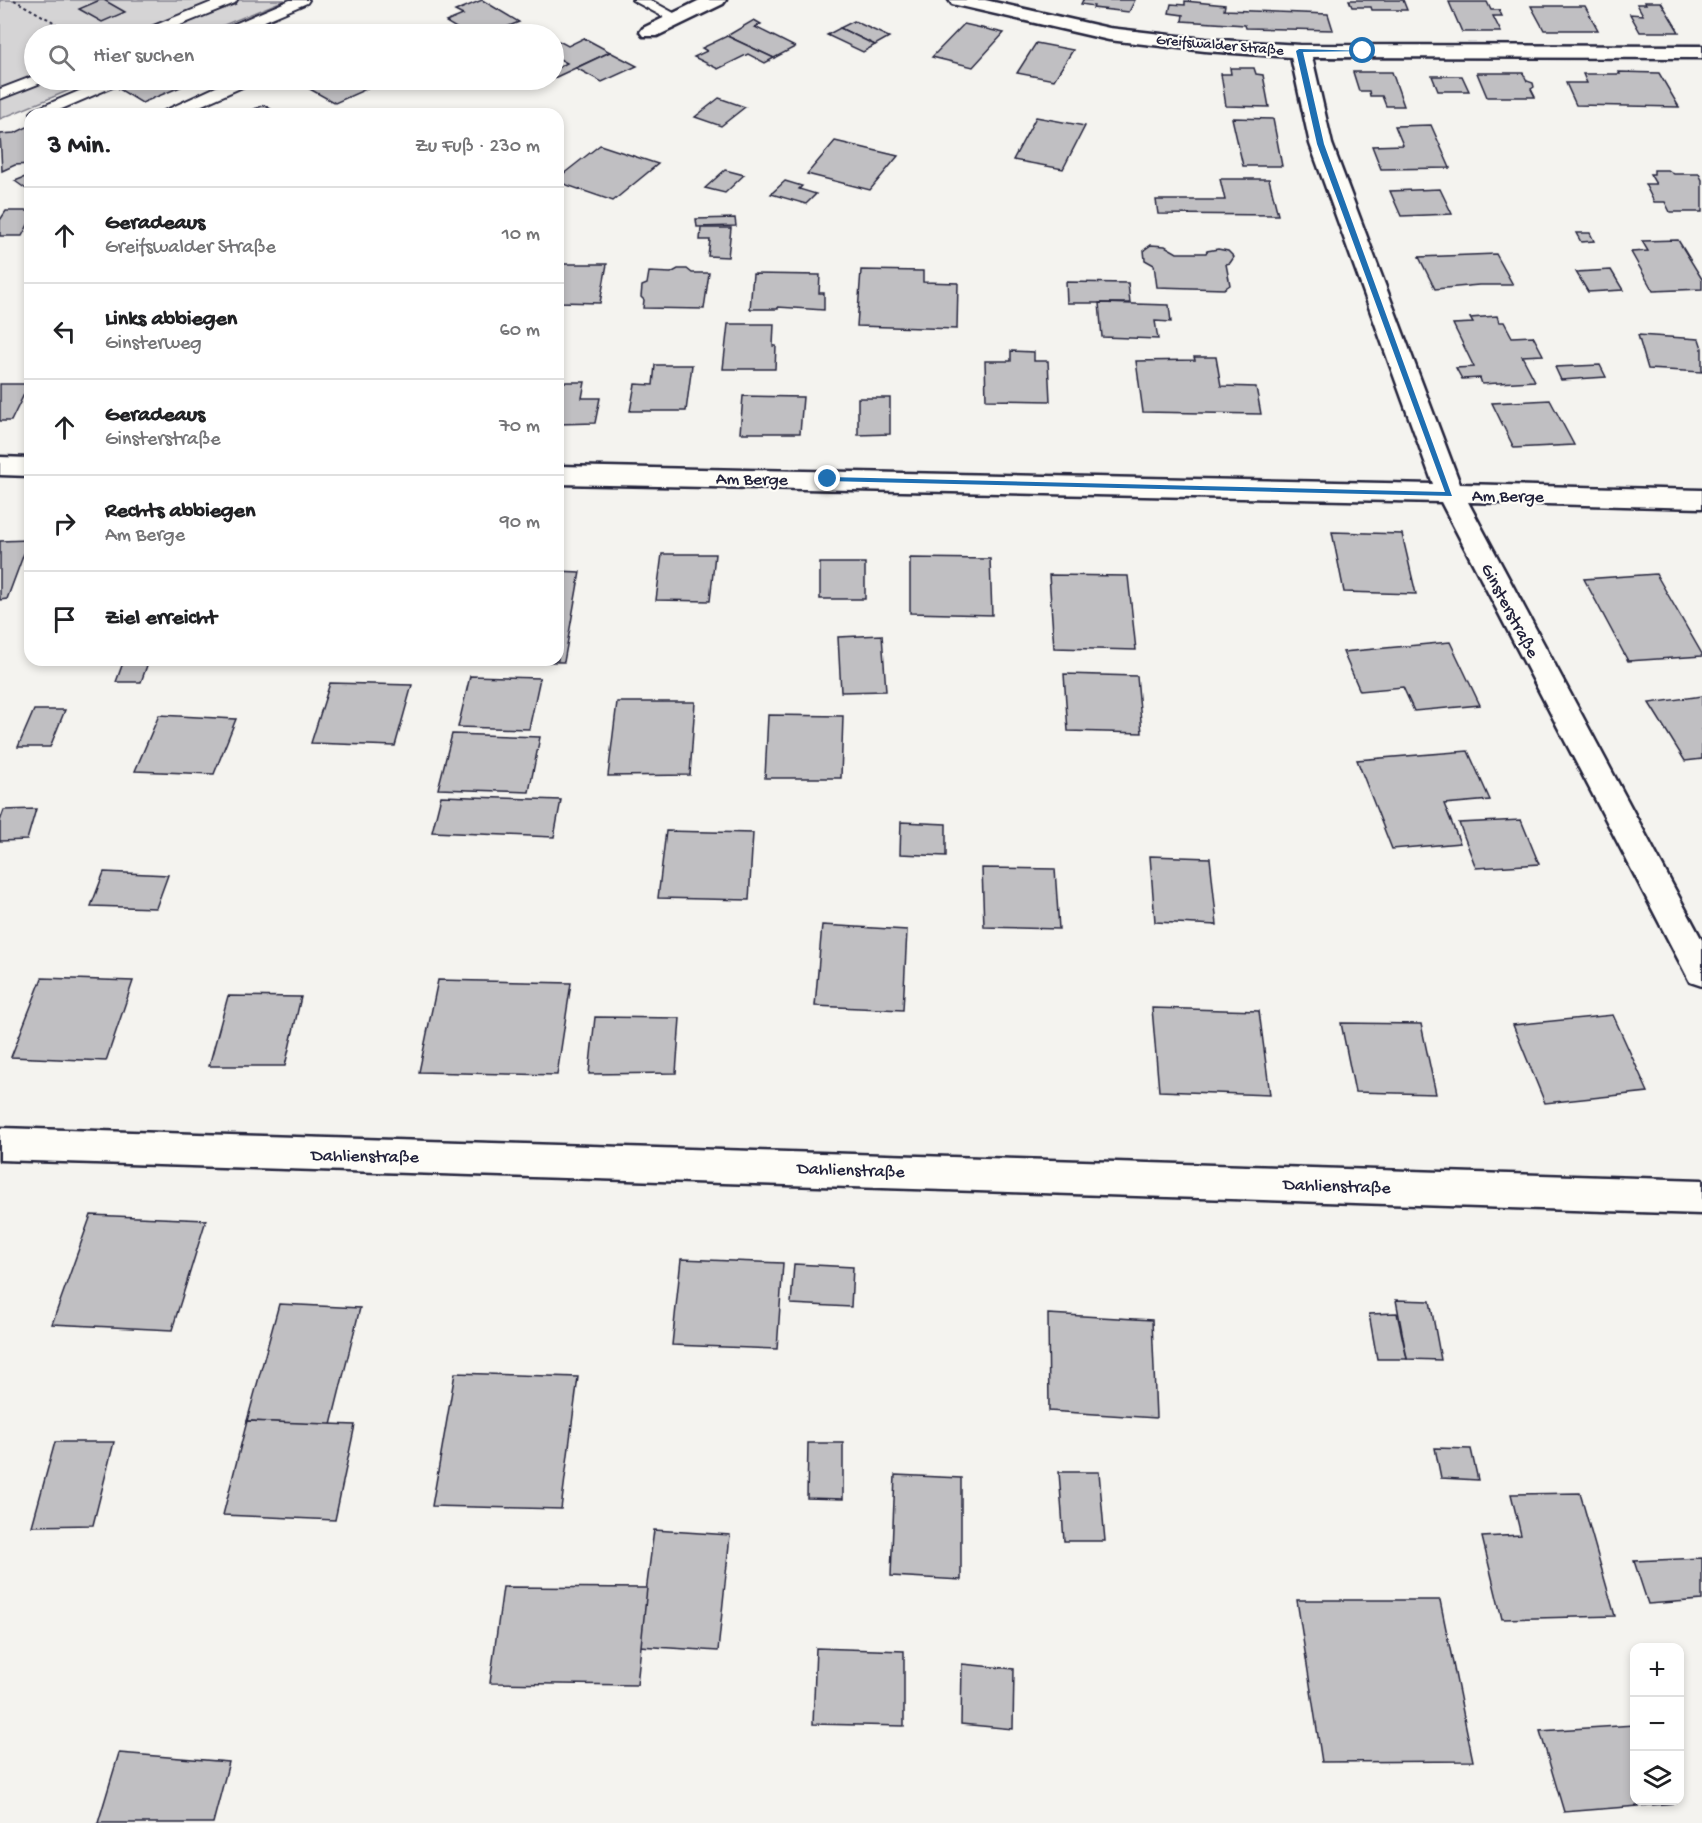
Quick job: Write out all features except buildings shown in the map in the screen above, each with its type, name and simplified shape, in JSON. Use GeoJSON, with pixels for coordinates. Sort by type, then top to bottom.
{"type":"FeatureCollection","features":[{"type":"Feature","properties":{"kind":"street"},"geometry":{"type":"LineString","coordinates":[[650,32],[716,0]]}},
{"type":"Feature","properties":{"kind":"street","name":"Greifswalder Straße"},"geometry":{"type":"LineString","coordinates":[[959,0],[1109,34],[1205,45],[1299,51],[1702,52]]}},
{"type":"Feature","properties":{"kind":"street","name":"Ginsterstraße"},"geometry":{"type":"LineString","coordinates":[[1299,51],[1321,144],[1450,494],[1702,972]]}},
{"type":"Feature","properties":{"kind":"street"},"geometry":{"type":"LineString","coordinates":[[0,466],[24,467]]}},
{"type":"Feature","properties":{"kind":"street","name":"Am Berge"},"geometry":{"type":"LineString","coordinates":[[564,475],[1702,499]]}},
{"type":"Feature","properties":{"kind":"street","name":"Dahlienstraße"},"geometry":{"type":"LineString","coordinates":[[0,1144],[1702,1197]]}},
{"type":"Feature","properties":{"kind":"lane"},"geometry":{"type":"LineString","coordinates":[[171,24],[230,0]]}},
{"type":"Feature","properties":{"kind":"lane"},"geometry":{"type":"LineString","coordinates":[[246,24],[302,0]]}},
{"type":"Feature","properties":{"kind":"lane"},"geometry":{"type":"LineString","coordinates":[[639,0],[678,19]]}},
{"type":"Feature","properties":{"kind":"lane"},"geometry":{"type":"LineString","coordinates":[[0,94],[24,85]]}},
{"type":"Feature","properties":{"kind":"lane"},"geometry":{"type":"LineString","coordinates":[[51,108],[93,90]]}},
{"type":"Feature","properties":{"kind":"lane"},"geometry":{"type":"LineString","coordinates":[[183,108],[224,90]]}},
{"type":"Feature","properties":{"kind":"path"},"geometry":{"type":"LineString","coordinates":[[14,0],[57,24]]}},
{"type":"Feature","properties":{"kind":"shaded area"},"geometry":{"type":"Polygon","coordinates":[[[0,0],[285,0],[226,24],[24,24],[24,90],[70,90],[0,119],[0,0]]]}},
{"type":"Feature","properties":{"kind":"route"},"geometry":{"type":"LineString","coordinates":[[828,479],[1450,494],[1321,144],[1304,64],[1299,51],[1363,51]]}}]}
